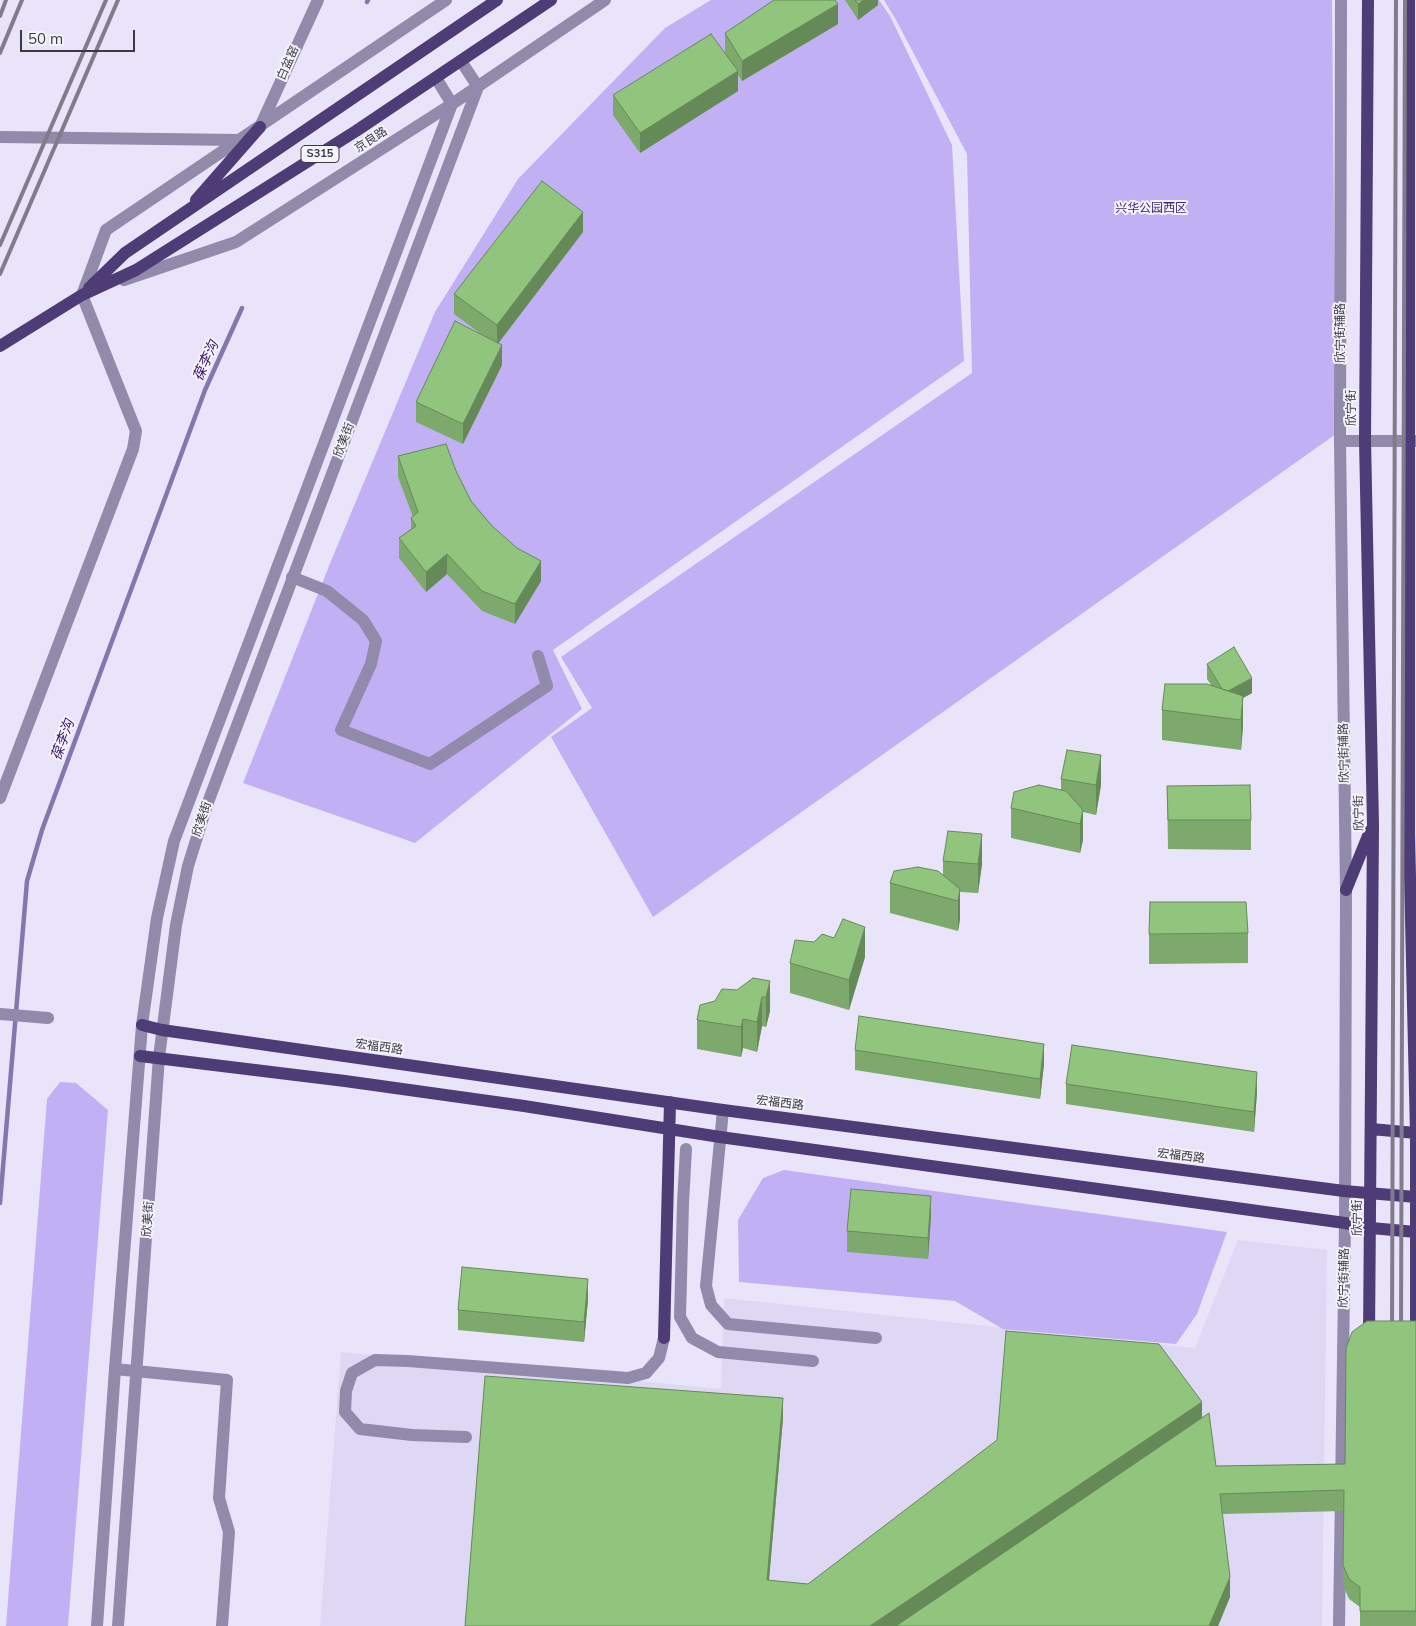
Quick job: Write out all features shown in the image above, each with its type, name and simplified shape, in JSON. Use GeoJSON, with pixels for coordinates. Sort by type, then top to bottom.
{"type":"FeatureCollection","features":[{"type":"Feature","properties":{"kind":"main road","name":"京良路"},"geometry":{"type":"LineString","coordinates":[[82,295],[125,253],[497,0]]}},
{"type":"Feature","properties":{"kind":"main road","name":"京良路"},"geometry":{"type":"LineString","coordinates":[[0,346],[82,295],[136,270],[348,136],[551,0]]}},
{"type":"Feature","properties":{"kind":"main road","name":"欣宁街"},"geometry":{"type":"LineString","coordinates":[[1368,0],[1365,440],[1373,824],[1369,1351]]}},
{"type":"Feature","properties":{"kind":"main road"},"geometry":{"type":"LineString","coordinates":[[1408,0],[1413,441],[1409,834],[1416,1133],[1416,1348]]}},
{"type":"Feature","properties":{"kind":"main road"},"geometry":{"type":"LineString","coordinates":[[1409,37],[1416,11]]}},
{"type":"Feature","properties":{"kind":"main road"},"geometry":{"type":"LineString","coordinates":[[184,213],[260,126]]}},
{"type":"Feature","properties":{"kind":"main road"},"geometry":{"type":"LineString","coordinates":[[1409,834],[1416,817]]}},
{"type":"Feature","properties":{"kind":"main road"},"geometry":{"type":"LineString","coordinates":[[1346,890],[1373,824]]}},
{"type":"Feature","properties":{"kind":"main road","name":"宏福西路"},"geometry":{"type":"LineString","coordinates":[[142,1025],[162,1030],[723,1110],[1344,1191],[1416,1197]]}},
{"type":"Feature","properties":{"kind":"main road"},"geometry":{"type":"LineString","coordinates":[[140,1056],[345,1081],[720,1137],[1371,1228],[1416,1232]]}},
{"type":"Feature","properties":{"kind":"main road"},"geometry":{"type":"LineString","coordinates":[[664,1338],[670,1102]]}},
{"type":"Feature","properties":{"kind":"main road"},"geometry":{"type":"LineString","coordinates":[[1371,1129],[1416,1133]]}},
{"type":"Feature","properties":{"kind":"street","name":"白盆窑"},"geometry":{"type":"LineString","coordinates":[[260,126],[318,0]]}},
{"type":"Feature","properties":{"kind":"street"},"geometry":{"type":"LineString","coordinates":[[0,798],[133,449],[136,431],[82,295],[106,230],[446,0]]}},
{"type":"Feature","properties":{"kind":"street","name":"京良路"},"geometry":{"type":"LineString","coordinates":[[82,295],[236,242],[478,87],[605,0]]}},
{"type":"Feature","properties":{"kind":"street","name":"欣宁街辅路"},"geometry":{"type":"LineString","coordinates":[[1339,1626],[1345,1223],[1346,890],[1340,441],[1341,0]]}},
{"type":"Feature","properties":{"kind":"street"},"geometry":{"type":"LineString","coordinates":[[461,61],[478,87]]}},
{"type":"Feature","properties":{"kind":"street"},"geometry":{"type":"LineString","coordinates":[[436,78],[452,104]]}},
{"type":"Feature","properties":{"kind":"street","name":"欣美街"},"geometry":{"type":"LineString","coordinates":[[118,1626],[159,1058],[176,925],[188,866],[206,805],[478,87]]}},
{"type":"Feature","properties":{"kind":"street","name":"欣美街"},"geometry":{"type":"LineString","coordinates":[[97,1626],[142,1025],[157,918],[174,840],[452,104]]}},
{"type":"Feature","properties":{"kind":"street"},"geometry":{"type":"LineString","coordinates":[[0,137],[240,140]]}},
{"type":"Feature","properties":{"kind":"street"},"geometry":{"type":"LineString","coordinates":[[1340,441],[1413,441]]}},
{"type":"Feature","properties":{"kind":"street"},"geometry":{"type":"LineString","coordinates":[[292,577],[327,591],[363,620],[376,641],[371,664],[341,730],[430,764],[547,686],[538,656]]}},
{"type":"Feature","properties":{"kind":"street"},"geometry":{"type":"LineString","coordinates":[[0,1014],[46,1018]]}},
{"type":"Feature","properties":{"kind":"street"},"geometry":{"type":"LineString","coordinates":[[723,1110],[706,1286],[711,1305],[728,1324],[876,1338]]}},
{"type":"Feature","properties":{"kind":"street"},"geometry":{"type":"LineString","coordinates":[[686,1149],[680,1316],[692,1338],[718,1352],[813,1361]]}},
{"type":"Feature","properties":{"kind":"street"},"geometry":{"type":"LineString","coordinates":[[466,1437],[412,1435],[360,1429],[345,1412],[346,1391],[352,1373],[375,1360],[628,1378],[646,1374],[659,1358],[664,1338]]}},
{"type":"Feature","properties":{"kind":"street"},"geometry":{"type":"LineString","coordinates":[[115,1369],[227,1380],[219,1498],[229,1532],[222,1626]]}},
{"type":"Feature","properties":{"kind":"shaded area"},"geometry":{"type":"Polygon","coordinates":[[[1238,1240],[1327,1250],[1322,1626],[320,1626],[341,1352],[721,1389],[724,1298],[1195,1348],[1238,1240]]]}},
{"type":"Feature","properties":{"kind":"green space"},"geometry":{"type":"Polygon","coordinates":[[[711,0],[879,0],[890,16],[952,145],[964,361],[553,650],[582,709],[415,843],[243,783],[331,561],[435,312],[518,179],[665,28],[711,0]]]}},
{"type":"Feature","properties":{"kind":"green space","name":"兴华公园西区"},"geometry":{"type":"Polygon","coordinates":[[[884,0],[1332,0],[1336,434],[653,917],[551,737],[592,708],[561,657],[972,373],[967,154],[884,0]]]}},
{"type":"Feature","properties":{"kind":"green space"},"geometry":{"type":"Polygon","coordinates":[[[60,1082],[76,1083],[108,1110],[68,1626],[6,1626],[47,1099],[60,1082]]]}},
{"type":"Feature","properties":{"kind":"green space"},"geometry":{"type":"Polygon","coordinates":[[[784,1170],[1227,1232],[1197,1314],[1176,1344],[1003,1329],[955,1301],[739,1282],[738,1220],[763,1178],[784,1170]]]}},
{"type":"Feature","properties":{"kind":"building"},"geometry":{"type":"Polygon","coordinates":[[[774,0],[835,0],[838,4],[742,61],[725,33],[774,0]]]}},
{"type":"Feature","properties":{"kind":"building"},"geometry":{"type":"Polygon","coordinates":[[[855,0],[864,0],[858,4],[855,0]]]}},
{"type":"Feature","properties":{"kind":"building"},"geometry":{"type":"Polygon","coordinates":[[[711,34],[738,71],[640,133],[613,95],[711,34]]]}},
{"type":"Feature","properties":{"kind":"building"},"geometry":{"type":"Polygon","coordinates":[[[542,181],[583,212],[497,325],[454,294],[542,181]]]}},
{"type":"Feature","properties":{"kind":"building"},"geometry":{"type":"Polygon","coordinates":[[[455,321],[502,345],[463,424],[416,402],[455,321]]]}},
{"type":"Feature","properties":{"kind":"building"},"geometry":{"type":"Polygon","coordinates":[[[446,444],[456,471],[471,501],[492,526],[517,548],[541,561],[515,604],[482,591],[447,554],[426,572],[399,538],[416,526],[411,518],[418,512],[398,456],[446,444]]]}},
{"type":"Feature","properties":{"kind":"building"},"geometry":{"type":"Polygon","coordinates":[[[1234,647],[1252,678],[1228,691],[1222,689],[1207,664],[1234,647]]]}},
{"type":"Feature","properties":{"kind":"building"},"geometry":{"type":"Polygon","coordinates":[[[1165,684],[1207,684],[1243,696],[1241,720],[1162,710],[1165,684]]]}},
{"type":"Feature","properties":{"kind":"building"},"geometry":{"type":"Polygon","coordinates":[[[1067,750],[1101,755],[1096,785],[1061,779],[1067,750]]]}},
{"type":"Feature","properties":{"kind":"building"},"geometry":{"type":"Polygon","coordinates":[[[1039,785],[1066,791],[1083,810],[1080,824],[1011,808],[1014,792],[1039,785]]]}},
{"type":"Feature","properties":{"kind":"building"},"geometry":{"type":"Polygon","coordinates":[[[1250,785],[1251,820],[1168,820],[1167,786],[1250,785]]]}},
{"type":"Feature","properties":{"kind":"building"},"geometry":{"type":"Polygon","coordinates":[[[948,831],[982,834],[978,864],[943,861],[948,831]]]}},
{"type":"Feature","properties":{"kind":"building"},"geometry":{"type":"Polygon","coordinates":[[[918,867],[938,871],[960,889],[958,901],[890,883],[894,871],[918,867]]]}},
{"type":"Feature","properties":{"kind":"building"},"geometry":{"type":"Polygon","coordinates":[[[1150,902],[1246,902],[1248,933],[1149,934],[1150,902]]]}},
{"type":"Feature","properties":{"kind":"building"},"geometry":{"type":"Polygon","coordinates":[[[843,919],[865,927],[849,980],[790,963],[795,940],[814,942],[822,934],[834,938],[843,919]]]}},
{"type":"Feature","properties":{"kind":"building"},"geometry":{"type":"Polygon","coordinates":[[[753,978],[770,981],[766,997],[762,997],[757,1022],[743,1019],[741,1027],[697,1020],[700,1005],[715,1001],[722,989],[737,990],[753,978]]]}},
{"type":"Feature","properties":{"kind":"building"},"geometry":{"type":"Polygon","coordinates":[[[859,1016],[1044,1044],[1040,1079],[855,1050],[859,1016]]]}},
{"type":"Feature","properties":{"kind":"building"},"geometry":{"type":"Polygon","coordinates":[[[1072,1045],[1257,1072],[1254,1112],[1066,1084],[1072,1045]]]}},
{"type":"Feature","properties":{"kind":"building"},"geometry":{"type":"Polygon","coordinates":[[[851,1189],[931,1196],[928,1238],[847,1231],[851,1189]]]}},
{"type":"Feature","properties":{"kind":"building"},"geometry":{"type":"Polygon","coordinates":[[[462,1267],[588,1279],[584,1322],[458,1310],[462,1267]]]}},
{"type":"Feature","properties":{"kind":"building"},"geometry":{"type":"Polygon","coordinates":[[[1367,1321],[1416,1321],[1416,1611],[1360,1611],[1360,1587],[1349,1579],[1343,1565],[1344,1490],[1220,1494],[1230,1577],[1209,1626],[896,1626],[1209,1413],[1216,1466],[1345,1464],[1346,1348],[1352,1332],[1367,1321]]]}},
{"type":"Feature","properties":{"kind":"building"},"geometry":{"type":"Polygon","coordinates":[[[1006,1331],[1159,1344],[1202,1402],[870,1626],[465,1626],[485,1376],[783,1398],[767,1580],[808,1584],[997,1440],[1006,1331]]]}},
{"type":"Feature","properties":{"kind":"waterway","name":"葆李沟"},"geometry":{"type":"LineString","coordinates":[[0,1203],[27,881],[42,830],[205,390],[242,308]]}},
{"type":"Feature","properties":{"kind":"railway"},"geometry":{"type":"LineString","coordinates":[[0,16],[6,0]]}},
{"type":"Feature","properties":{"kind":"railway"},"geometry":{"type":"LineString","coordinates":[[0,53],[22,0]]}},
{"type":"Feature","properties":{"kind":"railway"},"geometry":{"type":"LineString","coordinates":[[0,245],[106,0]]}},
{"type":"Feature","properties":{"kind":"railway"},"geometry":{"type":"LineString","coordinates":[[0,274],[118,0]]}},
{"type":"Feature","properties":{"kind":"railway"},"geometry":{"type":"LineString","coordinates":[[1392,1335],[1396,0]]}},
{"type":"Feature","properties":{"kind":"railway"},"geometry":{"type":"LineString","coordinates":[[1401,1335],[1405,0]]}}]}
